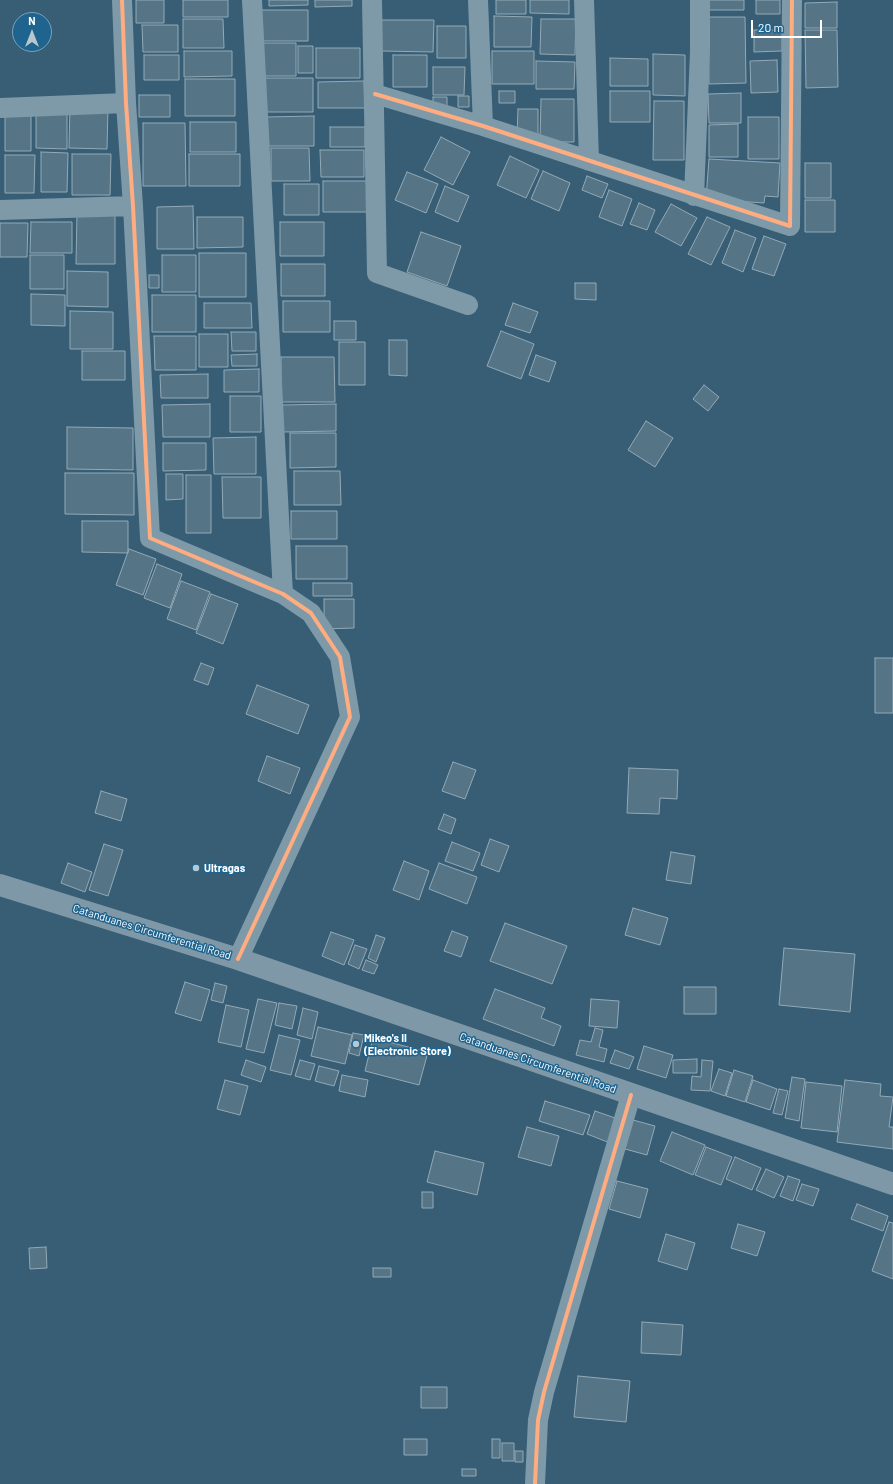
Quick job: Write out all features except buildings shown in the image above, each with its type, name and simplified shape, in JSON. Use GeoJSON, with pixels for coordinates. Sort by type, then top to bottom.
{"type":"FeatureCollection","features":[{"type":"Feature","properties":{"kind":"main road","name":"Catanduanes Circumferential Road"},"geometry":{"type":"LineString","coordinates":[[0,885],[238,959],[893,1184]]}},
{"type":"Feature","properties":{"kind":"street"},"geometry":{"type":"LineString","coordinates":[[122,0],[126,103],[133,206],[150,538],[283,594],[311,613],[340,657],[350,717],[238,959]]}},
{"type":"Feature","properties":{"kind":"street"},"geometry":{"type":"LineString","coordinates":[[252,0],[283,594]]}},
{"type":"Feature","properties":{"kind":"street"},"geometry":{"type":"LineString","coordinates":[[372,0],[375,94],[377,273],[468,305]]}},
{"type":"Feature","properties":{"kind":"street"},"geometry":{"type":"LineString","coordinates":[[478,0],[483,126]]}},
{"type":"Feature","properties":{"kind":"street"},"geometry":{"type":"LineString","coordinates":[[584,0],[589,161]]}},
{"type":"Feature","properties":{"kind":"street"},"geometry":{"type":"LineString","coordinates":[[694,196],[700,0]]}},
{"type":"Feature","properties":{"kind":"street"},"geometry":{"type":"LineString","coordinates":[[375,94],[483,126],[694,196],[790,226],[792,0]]}},
{"type":"Feature","properties":{"kind":"street"},"geometry":{"type":"LineString","coordinates":[[0,108],[126,103]]}},
{"type":"Feature","properties":{"kind":"street"},"geometry":{"type":"LineString","coordinates":[[0,210],[133,206]]}},
{"type":"Feature","properties":{"kind":"street"},"geometry":{"type":"LineString","coordinates":[[535,1484],[538,1420],[544,1392],[631,1095]]}},
{"type":"Feature","properties":{"kind":"cycle path"},"geometry":{"type":"LineString","coordinates":[[122,0],[126,103],[133,206],[150,538],[283,594],[311,613],[340,657],[350,717],[238,959]]}},
{"type":"Feature","properties":{"kind":"cycle path"},"geometry":{"type":"LineString","coordinates":[[375,94],[483,126],[790,226],[792,0]]}},
{"type":"Feature","properties":{"kind":"cycle path"},"geometry":{"type":"LineString","coordinates":[[535,1484],[538,1420],[544,1392],[631,1095]]}},
{"type":"Feature","properties":{"kind":"place","name":"Ultragas"},"geometry":{"type":"Point","coordinates":[196,868]}},
{"type":"Feature","properties":{"kind":"place","name":"Mikeo's II (Electronic Store)"},"geometry":{"type":"Point","coordinates":[356,1044]}}]}
